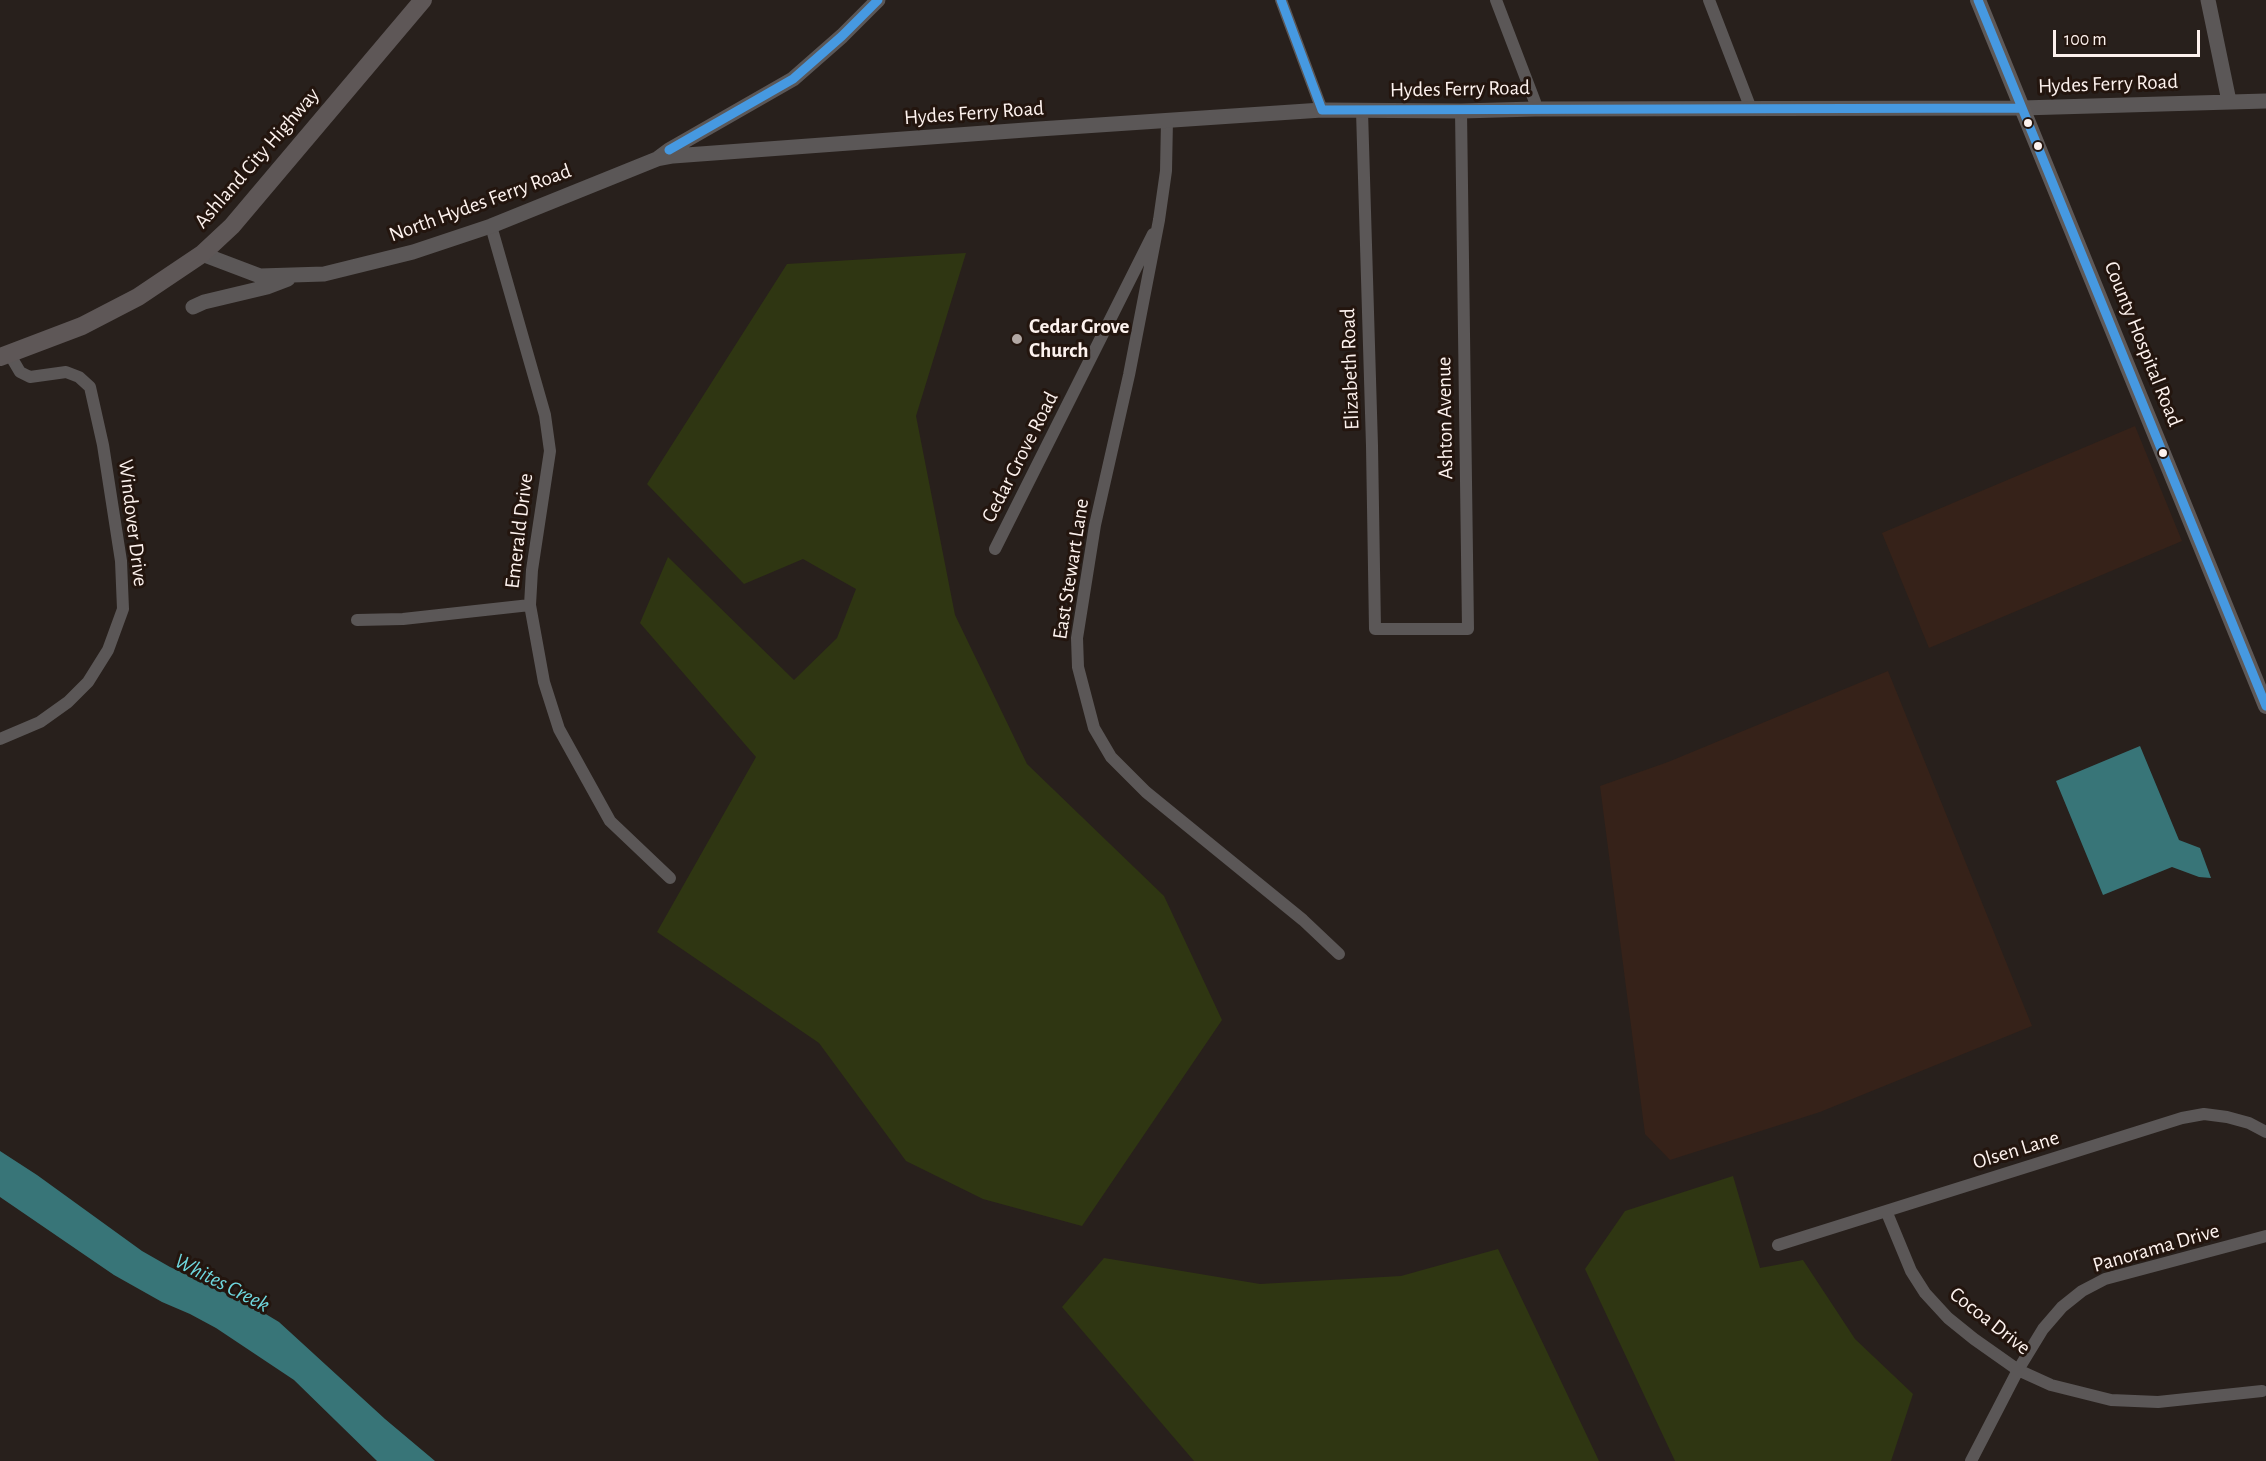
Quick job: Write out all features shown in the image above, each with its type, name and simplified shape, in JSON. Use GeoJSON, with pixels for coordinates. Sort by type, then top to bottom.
{"type":"FeatureCollection","features":[{"type":"Feature","properties":{"kind":"main road","name":"Ashland City Highway"},"geometry":{"type":"LineString","coordinates":[[5,356],[82,326],[131,301],[202,254],[232,226],[423,0]]}},
{"type":"Feature","properties":{"kind":"main road","name":"County Hospital Road"},"geometry":{"type":"LineString","coordinates":[[1978,0],[2266,706]]}},
{"type":"Feature","properties":{"kind":"street"},"geometry":{"type":"LineString","coordinates":[[663,155],[793,79],[842,36],[878,0]]}},
{"type":"Feature","properties":{"kind":"street"},"geometry":{"type":"LineString","coordinates":[[1281,0],[1322,110]]}},
{"type":"Feature","properties":{"kind":"street"},"geometry":{"type":"LineString","coordinates":[[1496,0],[1535,102],[1535,109]]}},
{"type":"Feature","properties":{"kind":"street"},"geometry":{"type":"LineString","coordinates":[[1709,0],[1751,109]]}},
{"type":"Feature","properties":{"kind":"street"},"geometry":{"type":"LineString","coordinates":[[2208,0],[2229,101]]}},
{"type":"Feature","properties":{"kind":"street","name":"Hydes Ferry Road"},"geometry":{"type":"LineString","coordinates":[[663,155],[1322,110],[1461,111],[2002,106],[2022,108],[2266,101]]}},
{"type":"Feature","properties":{"kind":"street","name":"Elizabeth Road"},"geometry":{"type":"LineString","coordinates":[[1362,111],[1375,626]]}},
{"type":"Feature","properties":{"kind":"street","name":"Ashton Avenue"},"geometry":{"type":"LineString","coordinates":[[1375,626],[1375,629],[1468,629],[1461,111]]}},
{"type":"Feature","properties":{"kind":"street","name":"East Stewart Lane"},"geometry":{"type":"LineString","coordinates":[[1167,120],[1166,171],[1160,220],[1150,276],[1095,525],[1077,638],[1078,667],[1094,728],[1111,757],[1146,792],[1303,920],[1339,954]]}},
{"type":"Feature","properties":{"kind":"street","name":"North Hydes Ferry Road"},"geometry":{"type":"LineString","coordinates":[[202,254],[260,276],[324,274],[413,252],[491,226],[663,155]]}},
{"type":"Feature","properties":{"kind":"street","name":"Cedar Grove Road"},"geometry":{"type":"LineString","coordinates":[[996,549],[1160,220]]}},
{"type":"Feature","properties":{"kind":"street","name":"Emerald Drive"},"geometry":{"type":"LineString","coordinates":[[491,226],[545,414],[550,451],[532,570],[530,605],[544,682],[559,729],[610,822],[670,878]]}},
{"type":"Feature","properties":{"kind":"street","name":"North Hydes Ferry Road"},"geometry":{"type":"LineString","coordinates":[[193,307],[299,275]]}},
{"type":"Feature","properties":{"kind":"street","name":"Windover Drive"},"geometry":{"type":"LineString","coordinates":[[0,739],[40,722],[68,702],[88,682],[108,650],[123,609],[121,561],[103,445],[90,387],[80,377],[66,372],[30,377],[20,372],[5,356]]}},
{"type":"Feature","properties":{"kind":"street"},"geometry":{"type":"LineString","coordinates":[[357,620],[404,619],[530,605]]}},
{"type":"Feature","properties":{"kind":"street","name":"Olsen Lane"},"geometry":{"type":"LineString","coordinates":[[1778,1245],[1887,1213],[1972,1183],[2182,1118],[2204,1114],[2227,1117],[2249,1123],[2266,1132]]}},
{"type":"Feature","properties":{"kind":"street","name":"Cocoa Drive"},"geometry":{"type":"LineString","coordinates":[[1887,1213],[1911,1271],[1925,1293],[1948,1318],[2018,1370],[2060,1388],[2110,1400],[2158,1402],[2262,1391]]}},
{"type":"Feature","properties":{"kind":"street","name":"Panorama Drive"},"geometry":{"type":"LineString","coordinates":[[1971,1461],[2018,1370],[2043,1329],[2062,1306],[2082,1291],[2105,1279],[2266,1236]]}},
{"type":"Feature","properties":{"kind":"shaded area"},"geometry":{"type":"Polygon","coordinates":[[[2135,426],[2182,541],[1929,648],[1882,533],[2135,426]]]}},
{"type":"Feature","properties":{"kind":"shaded area"},"geometry":{"type":"Polygon","coordinates":[[[1888,671],[2032,1026],[1820,1112],[1670,1160],[1645,1134],[1600,786],[1668,762],[1888,671]]]}},
{"type":"Feature","properties":{"kind":"green space"},"geometry":{"type":"Polygon","coordinates":[[[966,253],[916,416],[955,615],[1027,764],[1164,896],[1222,1020],[1082,1226],[983,1199],[906,1161],[819,1043],[657,932],[756,757],[640,623],[668,557],[794,680],[837,638],[856,589],[803,559],[744,584],[647,484],[787,264],[966,253]]]}},
{"type":"Feature","properties":{"kind":"green space"},"geometry":{"type":"Polygon","coordinates":[[[1733,1176],[1760,1268],[1803,1260],[1855,1339],[1913,1394],[1891,1461],[1675,1461],[1585,1269],[1625,1211],[1733,1176]]]}},
{"type":"Feature","properties":{"kind":"green space"},"geometry":{"type":"Polygon","coordinates":[[[1498,1249],[1599,1461],[1194,1461],[1062,1307],[1104,1258],[1260,1284],[1401,1276],[1498,1249]]]}},
{"type":"Feature","properties":{"kind":"water"},"geometry":{"type":"Polygon","coordinates":[[[2140,746],[2179,840],[2200,848],[2211,878],[2199,877],[2172,867],[2103,895],[2056,781],[2140,746]]]}},
{"type":"Feature","properties":{"kind":"water"},"geometry":{"type":"Polygon","coordinates":[[[0,1151],[142,1251],[170,1267],[249,1304],[279,1322],[385,1419],[435,1461],[377,1461],[294,1380],[216,1328],[162,1302],[114,1275],[0,1197],[0,1151]]]}},
{"type":"Feature","properties":{"kind":"transit line"},"geometry":{"type":"LineString","coordinates":[[669,150],[793,79],[842,36],[878,0]]}},
{"type":"Feature","properties":{"kind":"transit line"},"geometry":{"type":"LineString","coordinates":[[1281,0],[1322,110],[2022,108]]}},
{"type":"Feature","properties":{"kind":"transit line"},"geometry":{"type":"LineString","coordinates":[[1978,0],[2266,706]]}},
{"type":"Feature","properties":{"kind":"place","name":"Cedar Grove Church"},"geometry":{"type":"Point","coordinates":[1017,339]}},
{"type":"Feature","properties":{"kind":"water label","name":"Whites Creek"},"geometry":{"type":"Point","coordinates":[222,1283]}}]}
